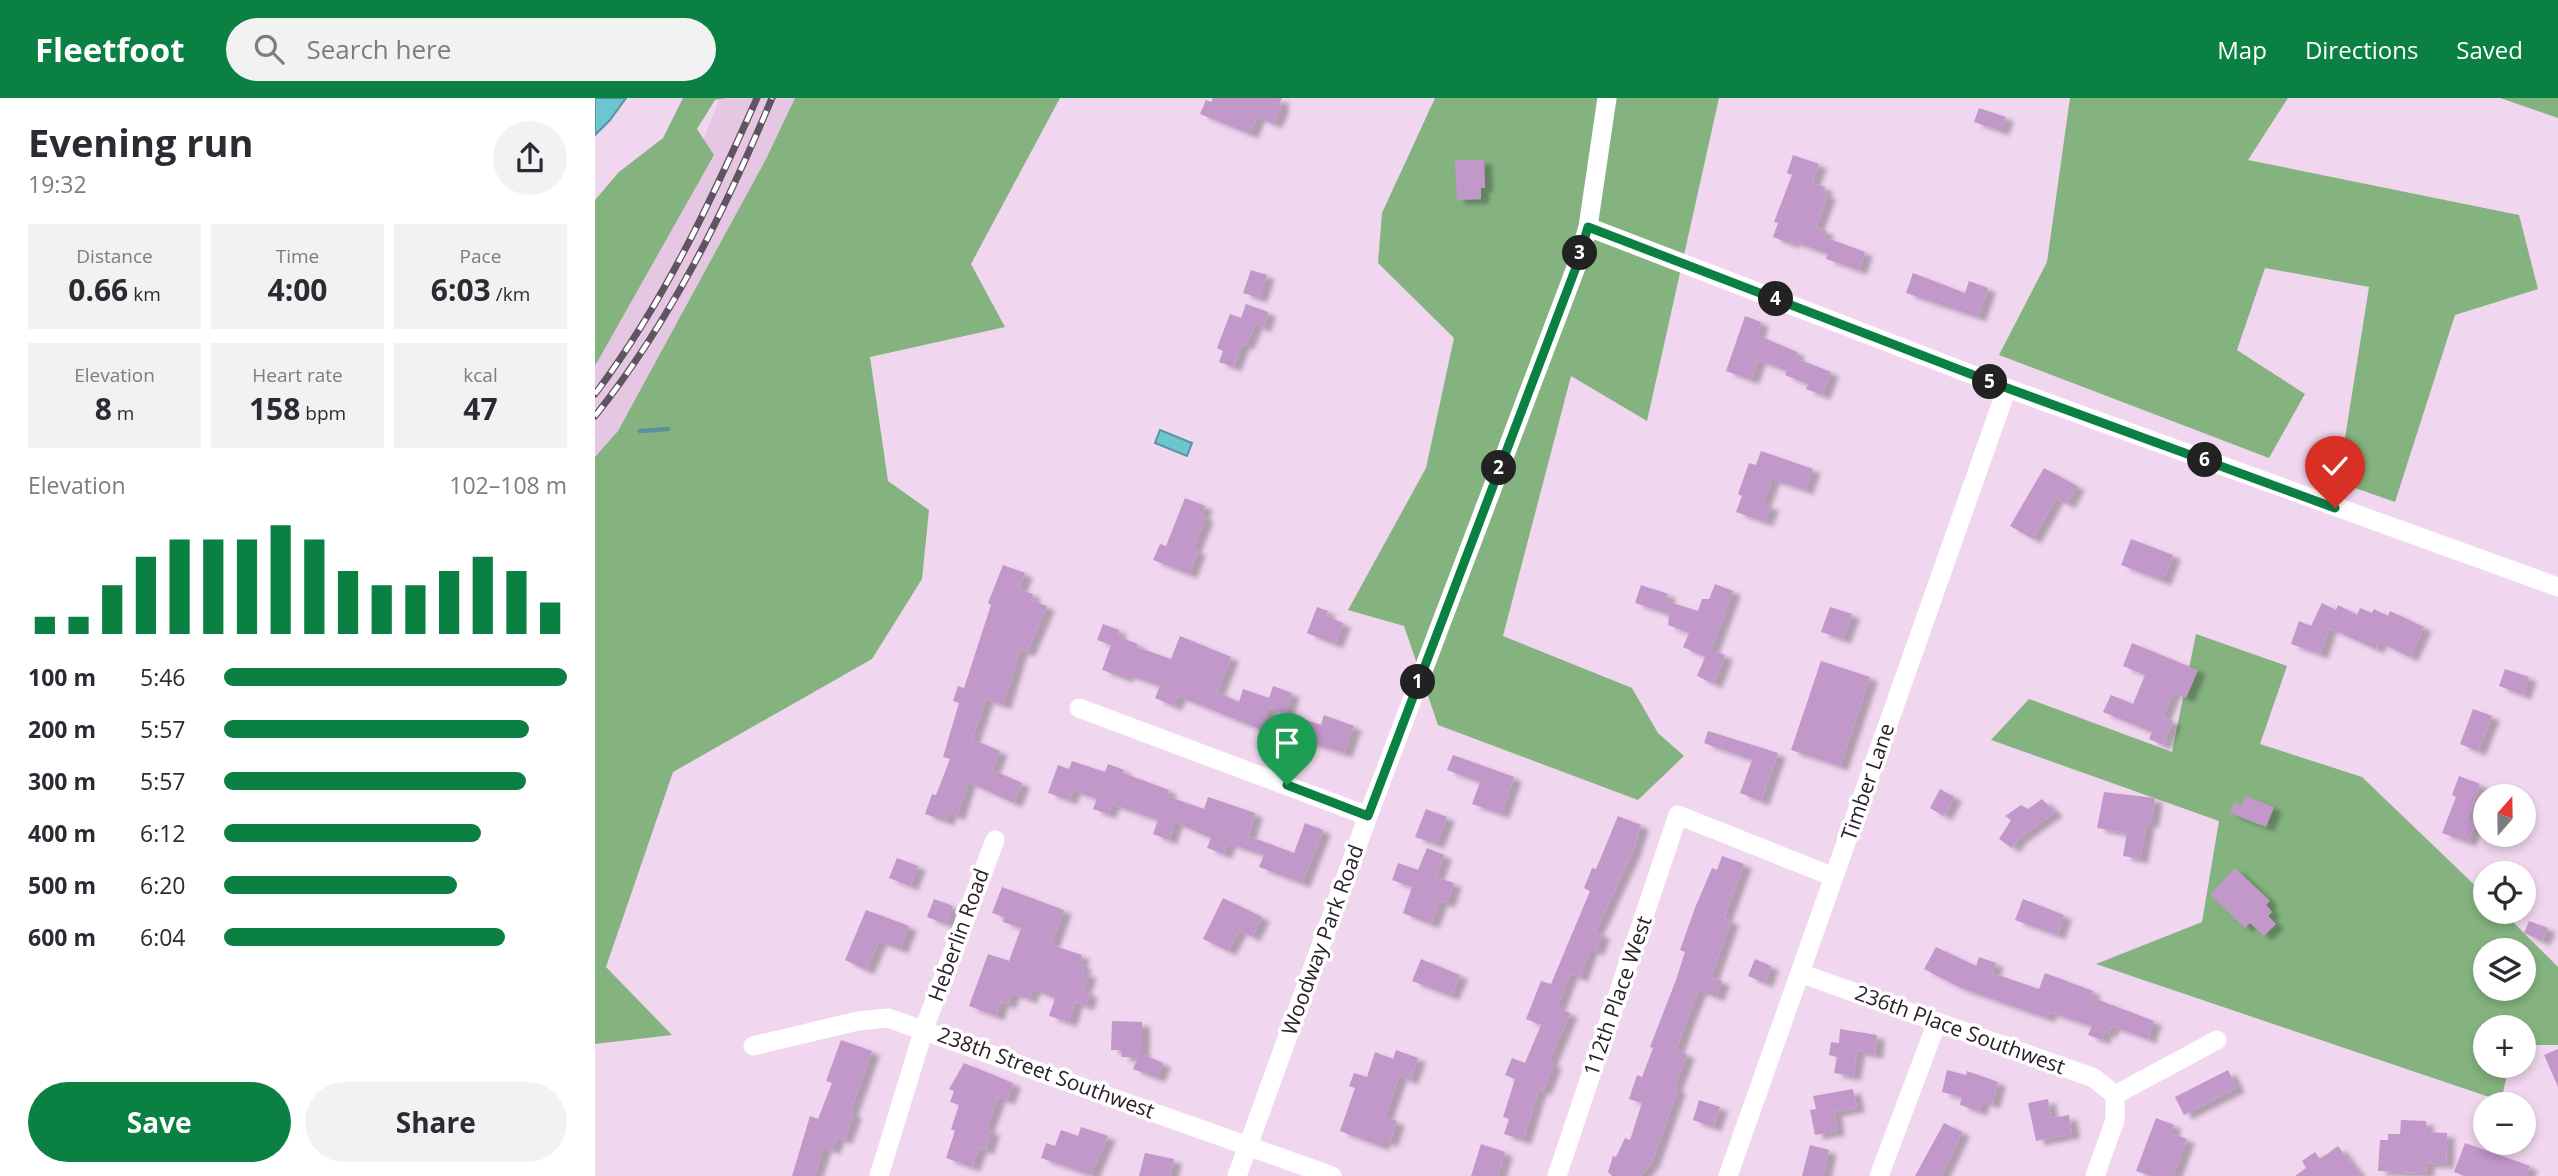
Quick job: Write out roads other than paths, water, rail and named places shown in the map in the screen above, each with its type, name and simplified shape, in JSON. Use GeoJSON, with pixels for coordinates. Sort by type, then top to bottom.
{"type":"FeatureCollection","features":[{"type":"Feature","properties":{"kind":"street","name":"Woodway Park Road"},"geometry":{"type":"LineString","coordinates":[[1237,1176],[1368,816],[1575,270],[1588,227],[1607,98]]}},
{"type":"Feature","properties":{"kind":"street"},"geometry":{"type":"LineString","coordinates":[[1588,227],[2007,388],[2558,587]]}},
{"type":"Feature","properties":{"kind":"street","name":"Timber Lane"},"geometry":{"type":"LineString","coordinates":[[1728,1176],[2007,388]]}},
{"type":"Feature","properties":{"kind":"street"},"geometry":{"type":"LineString","coordinates":[[1079,708],[1368,816]]}},
{"type":"Feature","properties":{"kind":"street","name":"112th Place West"},"geometry":{"type":"LineString","coordinates":[[1557,1176],[1678,815],[1834,877]]}},
{"type":"Feature","properties":{"kind":"street","name":"Heberlin Road"},"geometry":{"type":"LineString","coordinates":[[879,1176],[924,1030],[995,840]]}},
{"type":"Feature","properties":{"kind":"street","name":"236th Place Southwest"},"geometry":{"type":"LineString","coordinates":[[1800,973],[2094,1078],[2115,1095]]}},
{"type":"Feature","properties":{"kind":"street","name":"238th Street Southwest"},"geometry":{"type":"LineString","coordinates":[[753,1046],[858,1021],[888,1018],[1332,1176]]}},
{"type":"Feature","properties":{"kind":"street"},"geometry":{"type":"LineString","coordinates":[[1879,1176],[1937,1022]]}},
{"type":"Feature","properties":{"kind":"street"},"geometry":{"type":"LineString","coordinates":[[2095,1176],[2115,1120],[2115,1095],[2217,1041]]}},
{"type":"Feature","properties":{"kind":"water"},"geometry":{"type":"Polygon","coordinates":[[[595,98],[626,98],[595,135],[595,98]]]}},
{"type":"Feature","properties":{"kind":"water"},"geometry":{"type":"Polygon","coordinates":[[[1160,430],[1192,443],[1187,456],[1155,443],[1160,430]]]}},
{"type":"Feature","properties":{"kind":"waterway"},"geometry":{"type":"LineString","coordinates":[[640,431],[668,429]]}},
{"type":"Feature","properties":{"kind":"railway"},"geometry":{"type":"LineString","coordinates":[[595,394],[620,360],[664,288],[722,175],[757,98]]}},
{"type":"Feature","properties":{"kind":"railway"},"geometry":{"type":"LineString","coordinates":[[595,416],[648,342],[672,303],[715,223],[772,98]]}}]}
